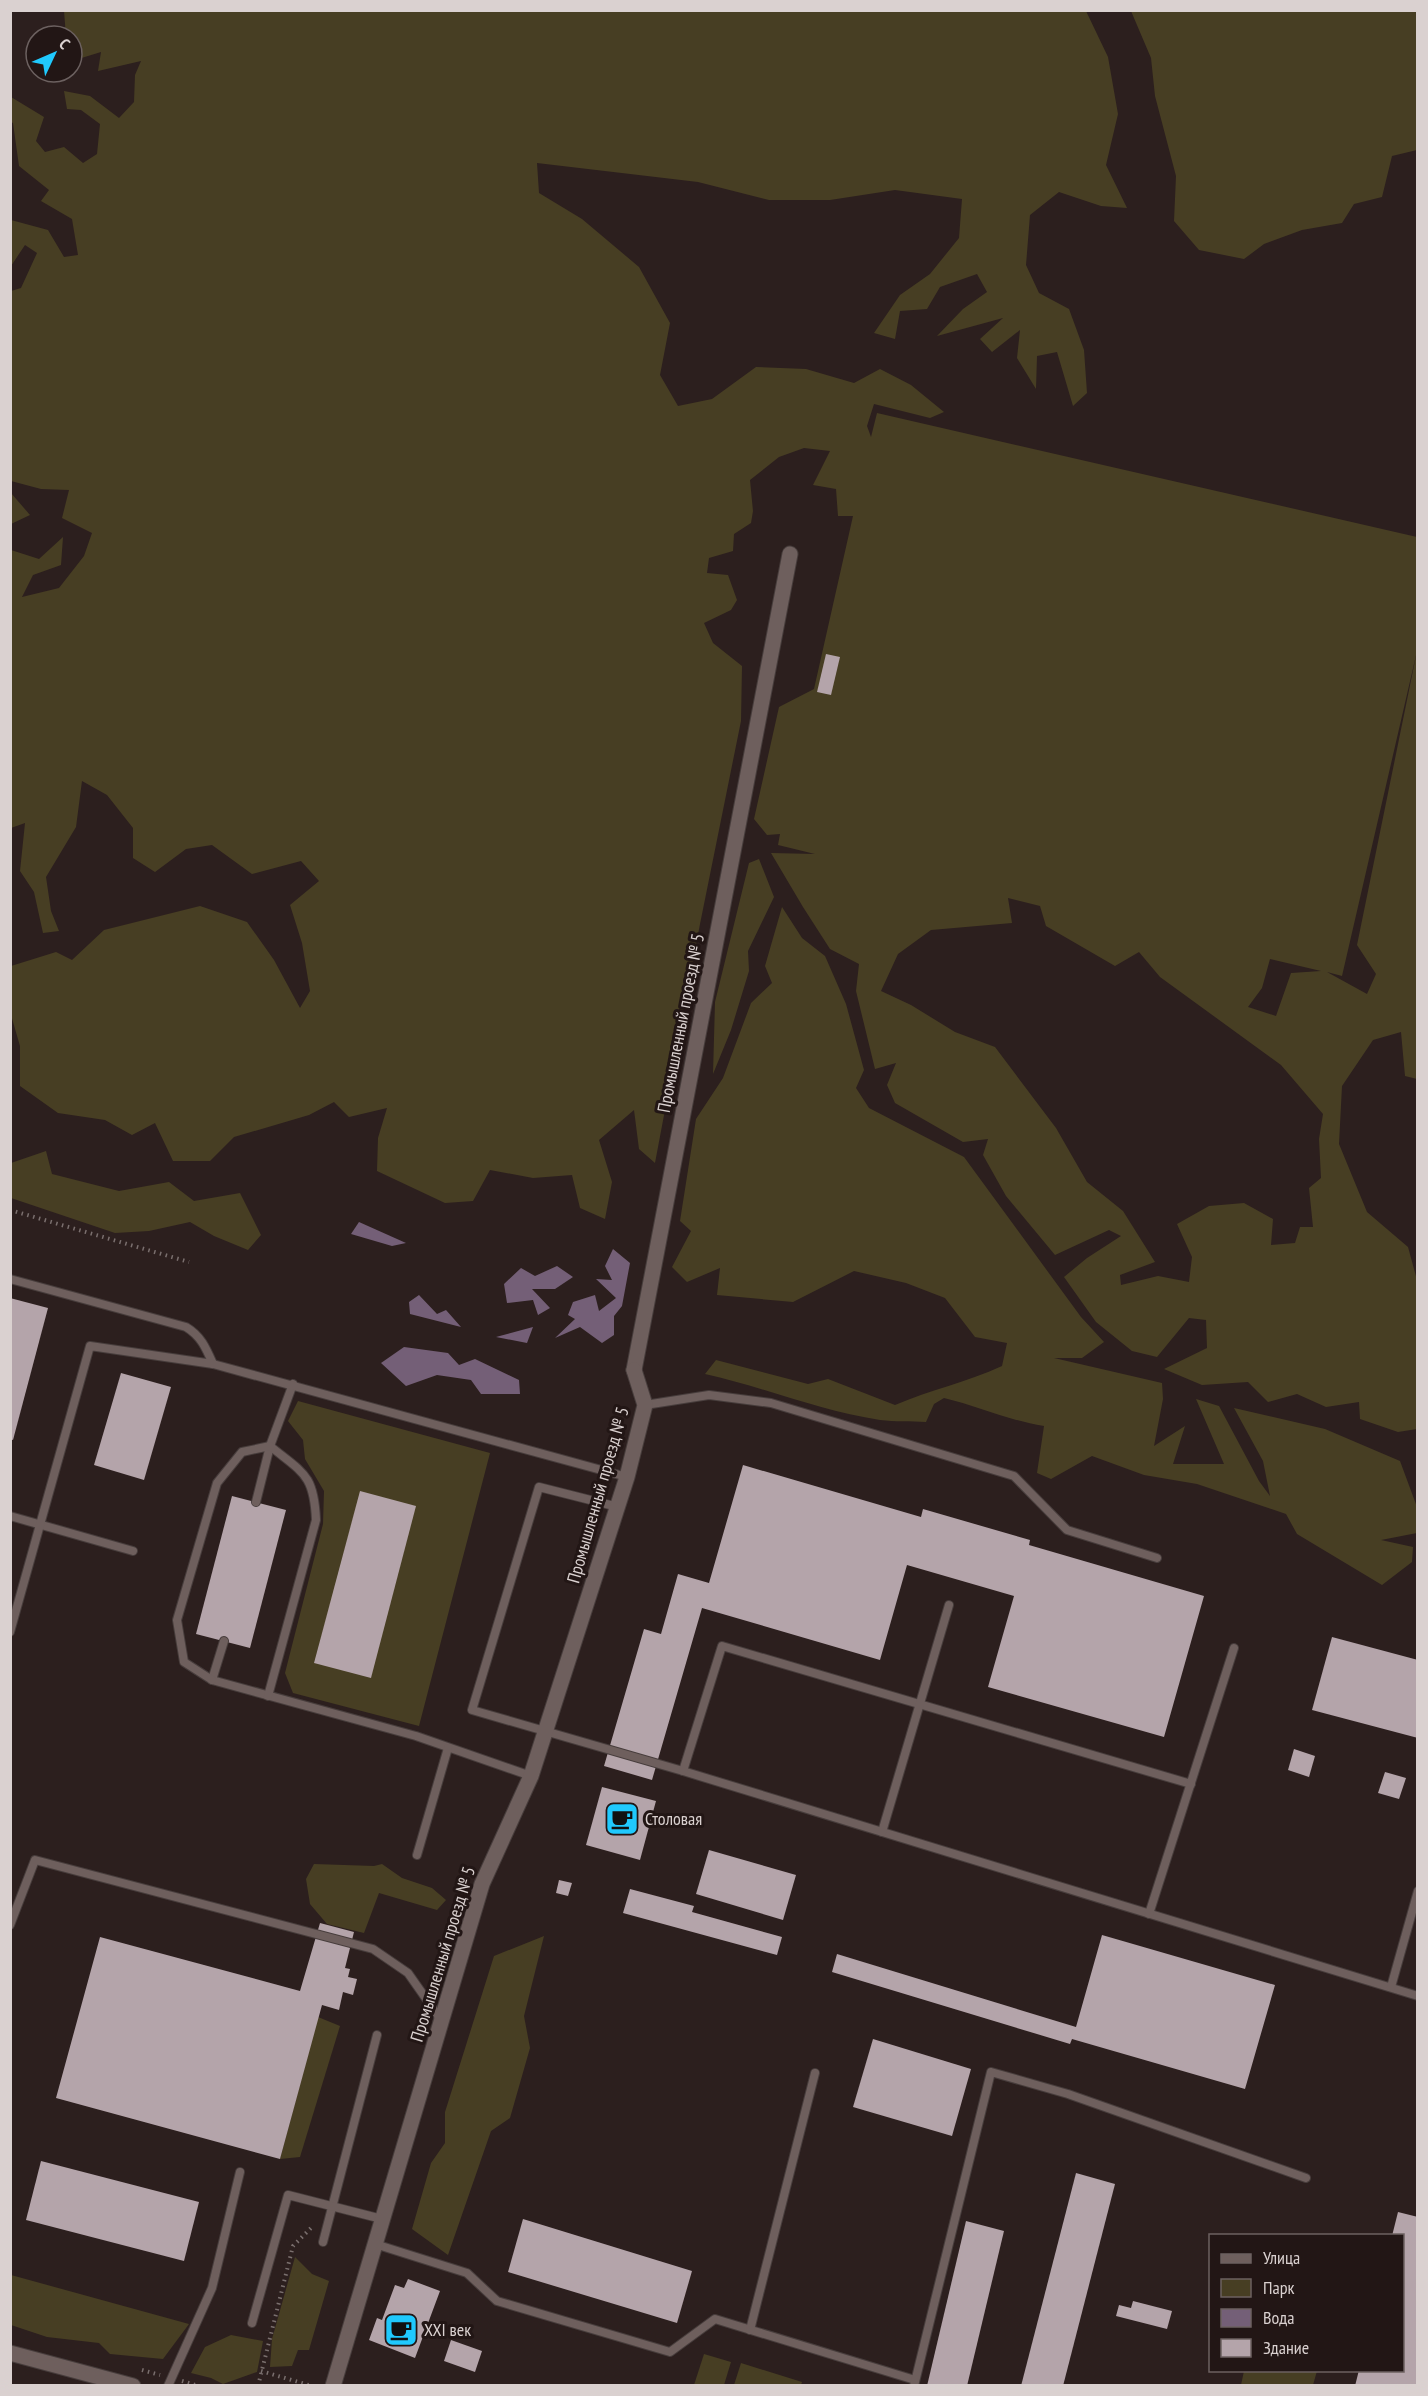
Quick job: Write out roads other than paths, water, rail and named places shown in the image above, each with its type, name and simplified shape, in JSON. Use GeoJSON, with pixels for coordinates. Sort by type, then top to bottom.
{"type":"FeatureCollection","features":[{"type":"Feature","properties":{"kind":"street","name":"Промышленный проезд № 5"},"geometry":{"type":"LineString","coordinates":[[333,2385],[482,1884],[531,1776],[618,1507],[645,1405],[634,1370],[790,554]]}},
{"type":"Feature","properties":{"kind":"street"},"geometry":{"type":"LineString","coordinates":[[10,2353],[133,2385]]}},
{"type":"Feature","properties":{"kind":"lane"},"geometry":{"type":"LineString","coordinates":[[10,1279],[186,1327],[205,1344],[213,1364]]}},
{"type":"Feature","properties":{"kind":"lane"},"geometry":{"type":"LineString","coordinates":[[10,1632],[90,1346],[213,1364],[627,1476]]}},
{"type":"Feature","properties":{"kind":"lane"},"geometry":{"type":"LineString","coordinates":[[256,1502],[270,1446],[293,1384]]}},
{"type":"Feature","properties":{"kind":"lane"},"geometry":{"type":"LineString","coordinates":[[645,1405],[709,1395],[771,1403],[992,1469],[1014,1476],[1067,1530],[1157,1558]]}},
{"type":"Feature","properties":{"kind":"lane"},"geometry":{"type":"LineString","coordinates":[[270,1446],[242,1452],[217,1482],[177,1620],[184,1662],[212,1680],[416,1736],[531,1776]]}},
{"type":"Feature","properties":{"kind":"lane"},"geometry":{"type":"LineString","coordinates":[[268,1696],[316,1520],[314,1493],[304,1473],[270,1446]]}},
{"type":"Feature","properties":{"kind":"lane"},"geometry":{"type":"LineString","coordinates":[[618,1507],[539,1487],[472,1710],[683,1771],[1418,1996]]}},
{"type":"Feature","properties":{"kind":"lane"},"geometry":{"type":"LineString","coordinates":[[10,1516],[133,1551]]}},
{"type":"Feature","properties":{"kind":"lane"},"geometry":{"type":"LineString","coordinates":[[882,1832],[949,1605]]}},
{"type":"Feature","properties":{"kind":"lane"},"geometry":{"type":"LineString","coordinates":[[212,1680],[224,1641]]}},
{"type":"Feature","properties":{"kind":"lane"},"geometry":{"type":"LineString","coordinates":[[683,1771],[722,1646],[1191,1784]]}},
{"type":"Feature","properties":{"kind":"lane"},"geometry":{"type":"LineString","coordinates":[[1149,1914],[1234,1648]]}},
{"type":"Feature","properties":{"kind":"lane"},"geometry":{"type":"LineString","coordinates":[[417,1855],[448,1748]]}},
{"type":"Feature","properties":{"kind":"lane"},"geometry":{"type":"LineString","coordinates":[[10,1925],[35,1860],[373,1948],[408,1973],[441,2021]]}},
{"type":"Feature","properties":{"kind":"lane"},"geometry":{"type":"LineString","coordinates":[[1391,1987],[1418,1891]]}},
{"type":"Feature","properties":{"kind":"lane"},"geometry":{"type":"LineString","coordinates":[[324,2242],[377,2035]]}},
{"type":"Feature","properties":{"kind":"lane"},"geometry":{"type":"LineString","coordinates":[[375,2244],[466,2273],[497,2301],[670,2352],[715,2319],[915,2383],[992,2072],[1068,2094],[1306,2178]]}},
{"type":"Feature","properties":{"kind":"lane"},"geometry":{"type":"LineString","coordinates":[[750,2330],[815,2073]]}},
{"type":"Feature","properties":{"kind":"lane"},"geometry":{"type":"LineString","coordinates":[[168,2385],[212,2288],[240,2172]]}},
{"type":"Feature","properties":{"kind":"lane"},"geometry":{"type":"LineString","coordinates":[[252,2323],[288,2195],[382,2219]]}},
{"type":"Feature","properties":{"kind":"water"},"geometry":{"type":"Polygon","coordinates":[[[359,1222],[406,1243],[392,1246],[351,1234],[359,1222]]]}},
{"type":"Feature","properties":{"kind":"water"},"geometry":{"type":"Polygon","coordinates":[[[613,1249],[630,1263],[622,1306],[614,1316],[614,1335],[602,1343],[580,1327],[555,1338],[575,1319],[568,1315],[573,1302],[595,1295],[599,1311],[616,1298],[596,1279],[612,1280],[605,1266],[613,1249]]]}},
{"type":"Feature","properties":{"kind":"water"},"geometry":{"type":"Polygon","coordinates":[[[557,1266],[573,1277],[555,1289],[532,1289],[550,1308],[538,1315],[533,1300],[507,1303],[504,1284],[521,1268],[535,1276],[557,1266]]]}},
{"type":"Feature","properties":{"kind":"water"},"geometry":{"type":"Polygon","coordinates":[[[419,1295],[437,1314],[446,1310],[461,1327],[410,1314],[409,1302],[419,1295]]]}},
{"type":"Feature","properties":{"kind":"water"},"geometry":{"type":"Polygon","coordinates":[[[533,1327],[527,1343],[496,1337],[533,1327]]]}},
{"type":"Feature","properties":{"kind":"water"},"geometry":{"type":"Polygon","coordinates":[[[404,1347],[448,1353],[459,1365],[475,1359],[519,1380],[520,1394],[481,1394],[471,1380],[437,1375],[406,1386],[381,1363],[404,1347]]]}},
{"type":"Feature","properties":{"kind":"place","name":"Столовая"},"geometry":{"type":"Point","coordinates":[622,1819]}},
{"type":"Feature","properties":{"kind":"place","name":"XXI век"},"geometry":{"type":"Point","coordinates":[401,2330]}}]}
